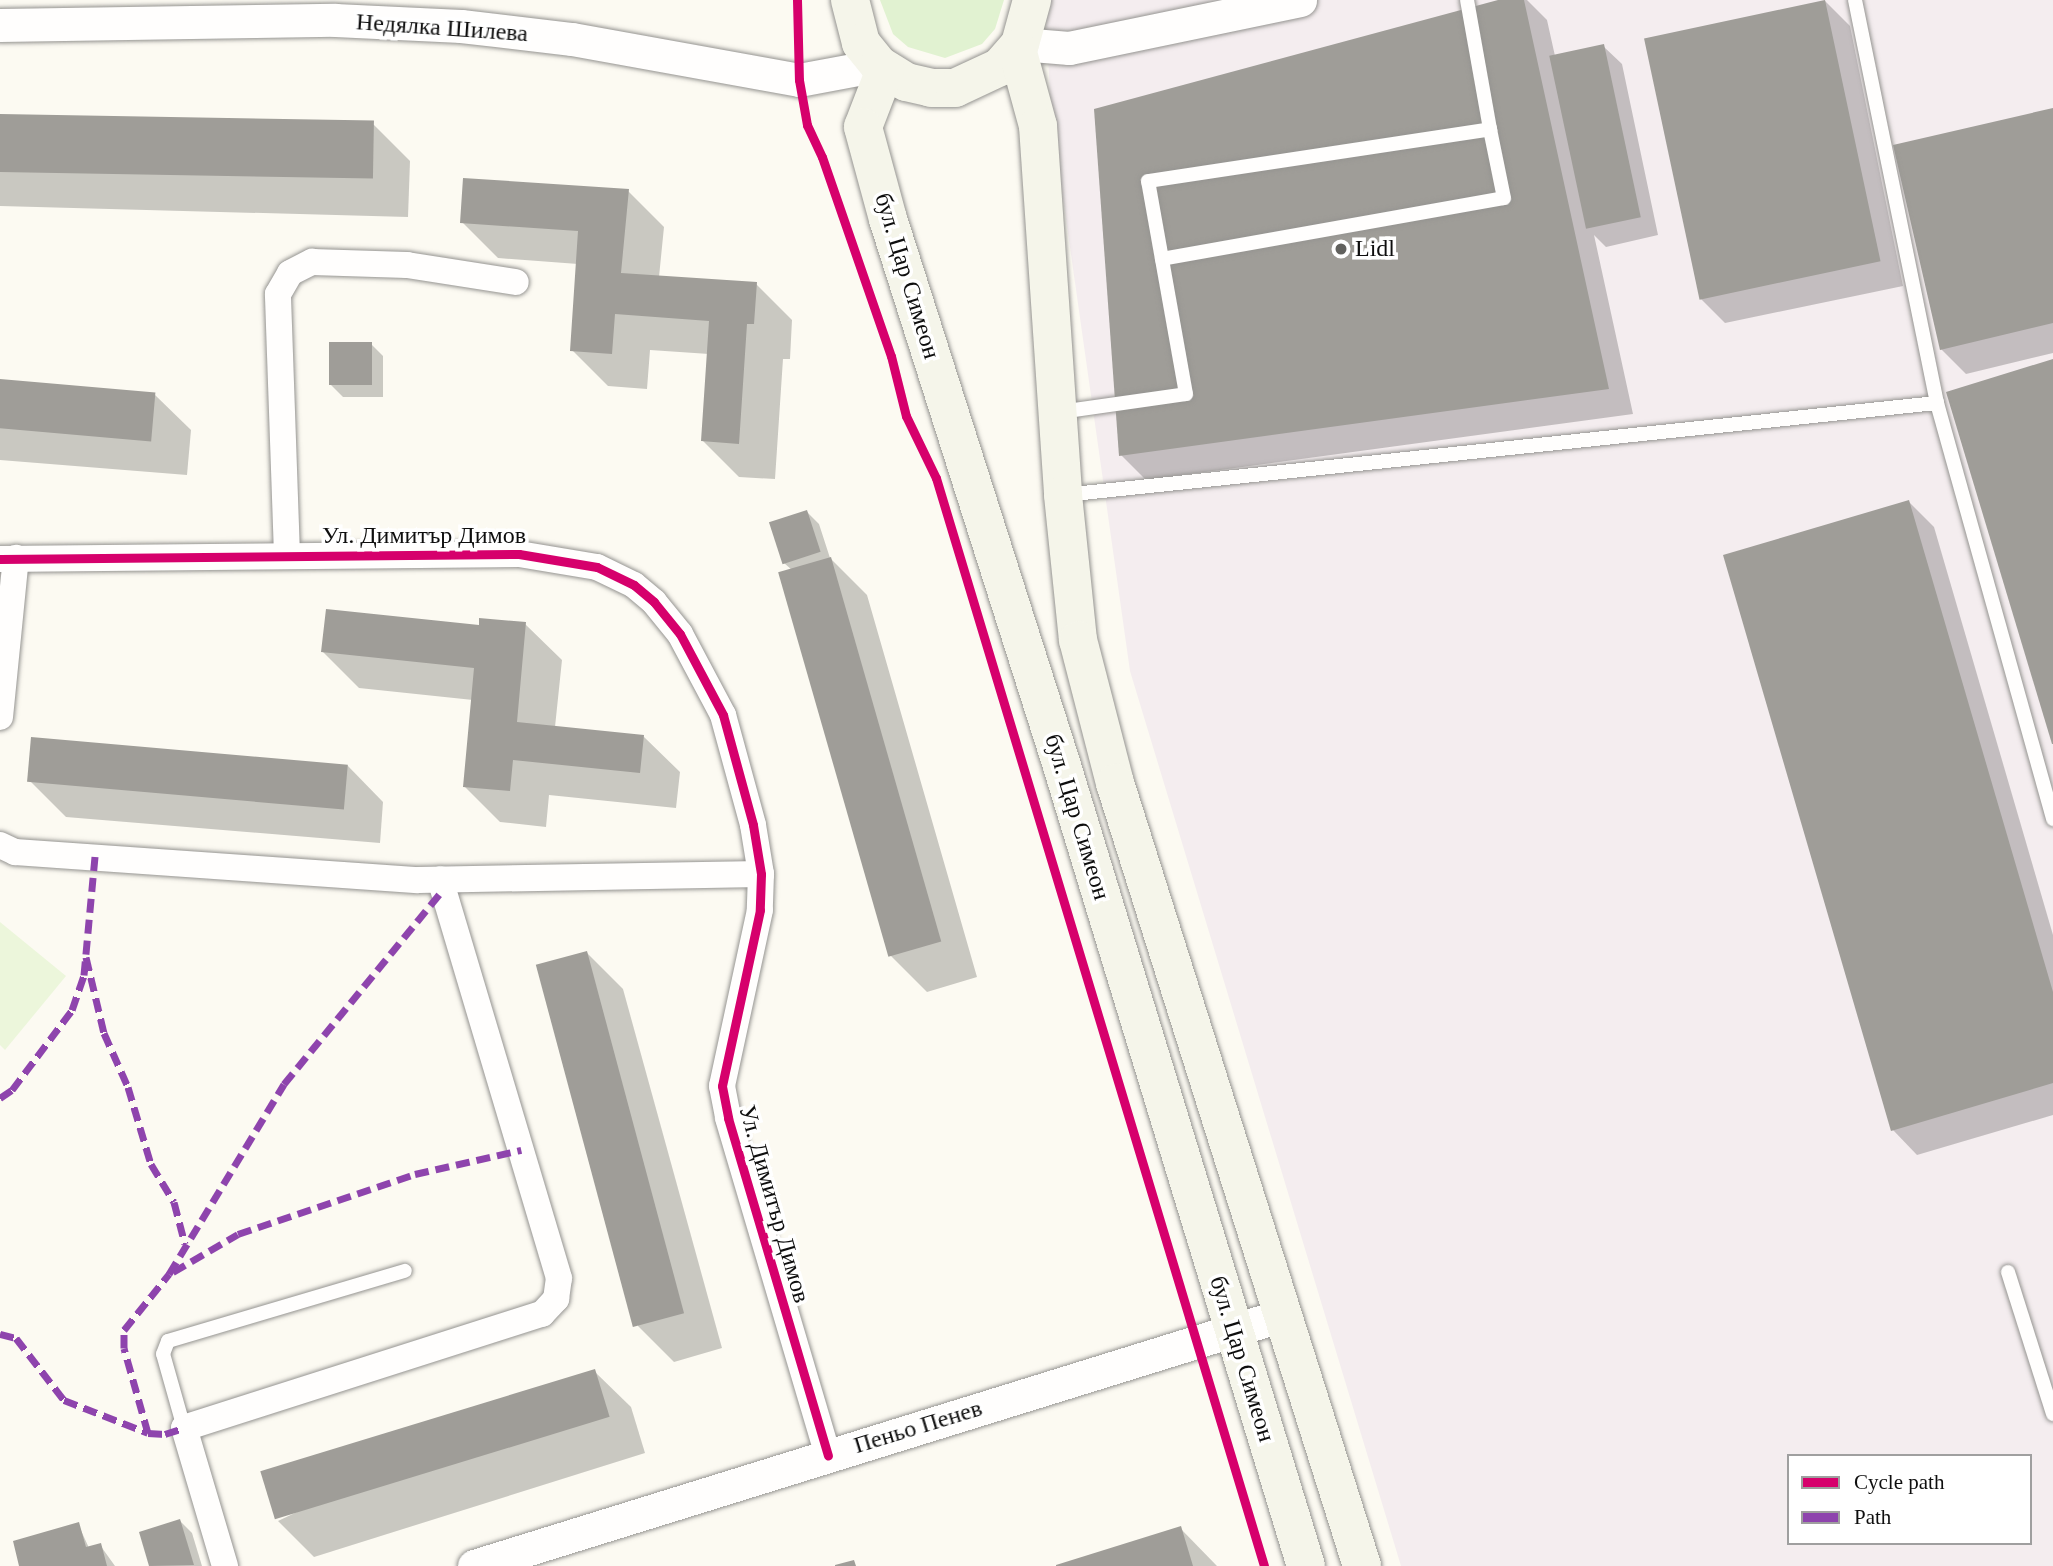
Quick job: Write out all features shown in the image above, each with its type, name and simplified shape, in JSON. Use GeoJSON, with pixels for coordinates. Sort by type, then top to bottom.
{"type":"FeatureCollection","features":[{"type":"Feature","properties":{"kind":"main road"},"geometry":{"type":"LineString","coordinates":[[850,0],[861,43],[882,67],[918,85],[955,88],[1000,67],[1018,46],[1032,0]]}},
{"type":"Feature","properties":{"kind":"main road","name":"бул. Цар Симеон"},"geometry":{"type":"LineString","coordinates":[[1018,46],[1038,126],[1063,495],[1078,640],[1115,783],[1362,1566]]}},
{"type":"Feature","properties":{"kind":"main road","name":"бул. Цар Симеон"},"geometry":{"type":"LineString","coordinates":[[882,67],[863,127],[888,219],[1053,740],[1306,1566]]}},
{"type":"Feature","properties":{"kind":"street"},"geometry":{"type":"LineString","coordinates":[[1018,46],[1069,48],[1300,0]]}},
{"type":"Feature","properties":{"kind":"street","name":"Недялка Шилева"},"geometry":{"type":"LineString","coordinates":[[0,25],[335,20],[461,26],[572,39],[799,80],[882,67]]}},
{"type":"Feature","properties":{"kind":"street"},"geometry":{"type":"LineString","coordinates":[[287,555],[278,294],[290,272],[312,262],[407,265],[516,282]]}},
{"type":"Feature","properties":{"kind":"street","name":"Ул. Димитър Димов"},"geometry":{"type":"LineString","coordinates":[[8,559],[519,554],[597,567],[634,585],[680,634],[723,715],[753,825],[761,874],[760,910],[722,1086],[728,1118],[828,1455]]}},
{"type":"Feature","properties":{"kind":"street"},"geometry":{"type":"LineString","coordinates":[[0,717],[8,559]]}},
{"type":"Feature","properties":{"kind":"street"},"geometry":{"type":"LineString","coordinates":[[0,845],[15,852],[440,879],[761,874]]}},
{"type":"Feature","properties":{"kind":"street"},"geometry":{"type":"LineString","coordinates":[[225,1566],[184,1428],[542,1314],[556,1300],[559,1278],[440,879]]}},
{"type":"Feature","properties":{"kind":"street","name":"Пеньо Пенев"},"geometry":{"type":"LineString","coordinates":[[474,1566],[1283,1315]]}},
{"type":"Feature","properties":{"kind":"lane"},"geometry":{"type":"LineString","coordinates":[[1162,259],[1504,198],[1467,0]]}},
{"type":"Feature","properties":{"kind":"lane"},"geometry":{"type":"LineString","coordinates":[[1856,0],[1937,403],[2053,819]]}},
{"type":"Feature","properties":{"kind":"lane"},"geometry":{"type":"LineString","coordinates":[[1058,412],[1186,394],[1148,181],[1490,129]]}},
{"type":"Feature","properties":{"kind":"lane"},"geometry":{"type":"LineString","coordinates":[[1063,495],[1937,403]]}},
{"type":"Feature","properties":{"kind":"lane"},"geometry":{"type":"LineString","coordinates":[[184,1428],[163,1354],[168,1340],[405,1271]]}},
{"type":"Feature","properties":{"kind":"lane"},"geometry":{"type":"LineString","coordinates":[[2008,1272],[2053,1414]]}},
{"type":"Feature","properties":{"kind":"shaded area"},"geometry":{"type":"Polygon","coordinates":[[[1045,0],[2053,0],[2053,1566],[1401,1566],[1130,671],[1051,113],[1045,0]]]}},
{"type":"Feature","properties":{"kind":"green space"},"geometry":{"type":"Polygon","coordinates":[[[880,0],[1004,0],[995,29],[982,44],[945,58],[908,47],[893,34],[880,0]]]}},
{"type":"Feature","properties":{"kind":"green space"},"geometry":{"type":"Polygon","coordinates":[[[0,922],[66,976],[5,1050],[0,1045],[0,922]]]}},
{"type":"Feature","properties":{"kind":"building","name":"Lidl"},"geometry":{"type":"Polygon","coordinates":[[[1498,0],[1524,0],[1609,389],[1119,456],[1094,109],[1498,0]]]}},
{"type":"Feature","properties":{"kind":"building"},"geometry":{"type":"Polygon","coordinates":[[[1825,0],[1881,261],[1700,300],[1644,38],[1825,0]]]}},
{"type":"Feature","properties":{"kind":"building"},"geometry":{"type":"Polygon","coordinates":[[[1604,44],[1641,217],[1586,229],[1549,56],[1604,44]]]}},
{"type":"Feature","properties":{"kind":"building"},"geometry":{"type":"Polygon","coordinates":[[[2053,108],[2053,323],[1940,350],[1893,145],[2053,108]]]}},
{"type":"Feature","properties":{"kind":"building"},"geometry":{"type":"Polygon","coordinates":[[[0,114],[374,121],[373,179],[0,172],[0,114]]]}},
{"type":"Feature","properties":{"kind":"building"},"geometry":{"type":"Polygon","coordinates":[[[463,178],[629,189],[621,273],[757,282],[754,324],[747,324],[739,444],[701,441],[709,321],[615,314],[612,354],[570,351],[578,231],[460,223],[463,178]]]}},
{"type":"Feature","properties":{"kind":"building"},"geometry":{"type":"Polygon","coordinates":[[[329,342],[372,342],[372,385],[329,385],[329,342]]]}},
{"type":"Feature","properties":{"kind":"building"},"geometry":{"type":"Polygon","coordinates":[[[2053,359],[2053,744],[2052,744],[1946,392],[2053,359]]]}},
{"type":"Feature","properties":{"kind":"building"},"geometry":{"type":"Polygon","coordinates":[[[0,379],[155,393],[151,441],[0,428],[0,379]]]}},
{"type":"Feature","properties":{"kind":"building"},"geometry":{"type":"Polygon","coordinates":[[[1909,500],[2053,992],[2053,1083],[1891,1131],[1723,555],[1909,500]]]}},
{"type":"Feature","properties":{"kind":"building"},"geometry":{"type":"Polygon","coordinates":[[[807,510],[821,552],[783,564],[769,522],[807,510]]]}},
{"type":"Feature","properties":{"kind":"building"},"geometry":{"type":"Polygon","coordinates":[[[831,557],[941,942],[888,957],[778,572],[831,557]]]}},
{"type":"Feature","properties":{"kind":"building"},"geometry":{"type":"Polygon","coordinates":[[[326,609],[479,625],[479,618],[526,622],[517,722],[644,735],[640,773],[513,760],[510,791],[463,787],[474,668],[321,652],[326,609]]]}},
{"type":"Feature","properties":{"kind":"building"},"geometry":{"type":"Polygon","coordinates":[[[31,737],[348,765],[344,810],[27,782],[31,737]]]}},
{"type":"Feature","properties":{"kind":"building"},"geometry":{"type":"Polygon","coordinates":[[[587,951],[684,1313],[633,1327],[536,965],[587,951]]]}},
{"type":"Feature","properties":{"kind":"building"},"geometry":{"type":"Polygon","coordinates":[[[595,1369],[610,1417],[275,1519],[260,1471],[595,1369]]]}},
{"type":"Feature","properties":{"kind":"building"},"geometry":{"type":"Polygon","coordinates":[[[180,1519],[194,1565],[149,1566],[139,1532],[180,1519]]]}},
{"type":"Feature","properties":{"kind":"building"},"geometry":{"type":"Polygon","coordinates":[[[79,1522],[86,1547],[101,1543],[107,1566],[19,1566],[13,1541],[79,1522]]]}},
{"type":"Feature","properties":{"kind":"building"},"geometry":{"type":"Polygon","coordinates":[[[1181,1526],[1193,1566],[1056,1566],[1056,1565],[1181,1526]]]}},
{"type":"Feature","properties":{"kind":"building"},"geometry":{"type":"Polygon","coordinates":[[[854,1560],[856,1566],[835,1566],[835,1565],[854,1560]]]}},
{"type":"Feature","properties":{"kind":"marked path"},"geometry":{"type":"LineString","coordinates":[[0,1098],[12,1090],[72,1010],[84,975],[95,857]]}},
{"type":"Feature","properties":{"kind":"marked path"},"geometry":{"type":"LineString","coordinates":[[148,1433],[124,1348],[124,1330],[169,1274],[284,1084],[443,890]]}},
{"type":"Feature","properties":{"kind":"marked path"},"geometry":{"type":"LineString","coordinates":[[86,957],[104,1033],[128,1087],[151,1164],[174,1202],[185,1244]]}},
{"type":"Feature","properties":{"kind":"marked path"},"geometry":{"type":"LineString","coordinates":[[173,1272],[238,1234],[415,1174],[521,1150]]}},
{"type":"Feature","properties":{"kind":"marked path"},"geometry":{"type":"LineString","coordinates":[[0,1334],[16,1338],[64,1400],[148,1433],[165,1434],[184,1428]]}},
{"type":"Feature","properties":{"kind":"cycle path"},"geometry":{"type":"LineString","coordinates":[[797,0],[799,80],[807,125],[822,157],[891,356],[906,416],[936,478],[1264,1566]]}},
{"type":"Feature","properties":{"kind":"cycle path"},"geometry":{"type":"LineString","coordinates":[[0,559],[519,554],[597,567],[634,585],[654,602],[680,634],[723,715],[753,825],[761,874],[760,910],[722,1086],[728,1118],[828,1455]]}},
{"type":"Feature","properties":{"kind":"place","name":"Lidl"},"geometry":{"type":"Point","coordinates":[1341,249]}}]}
